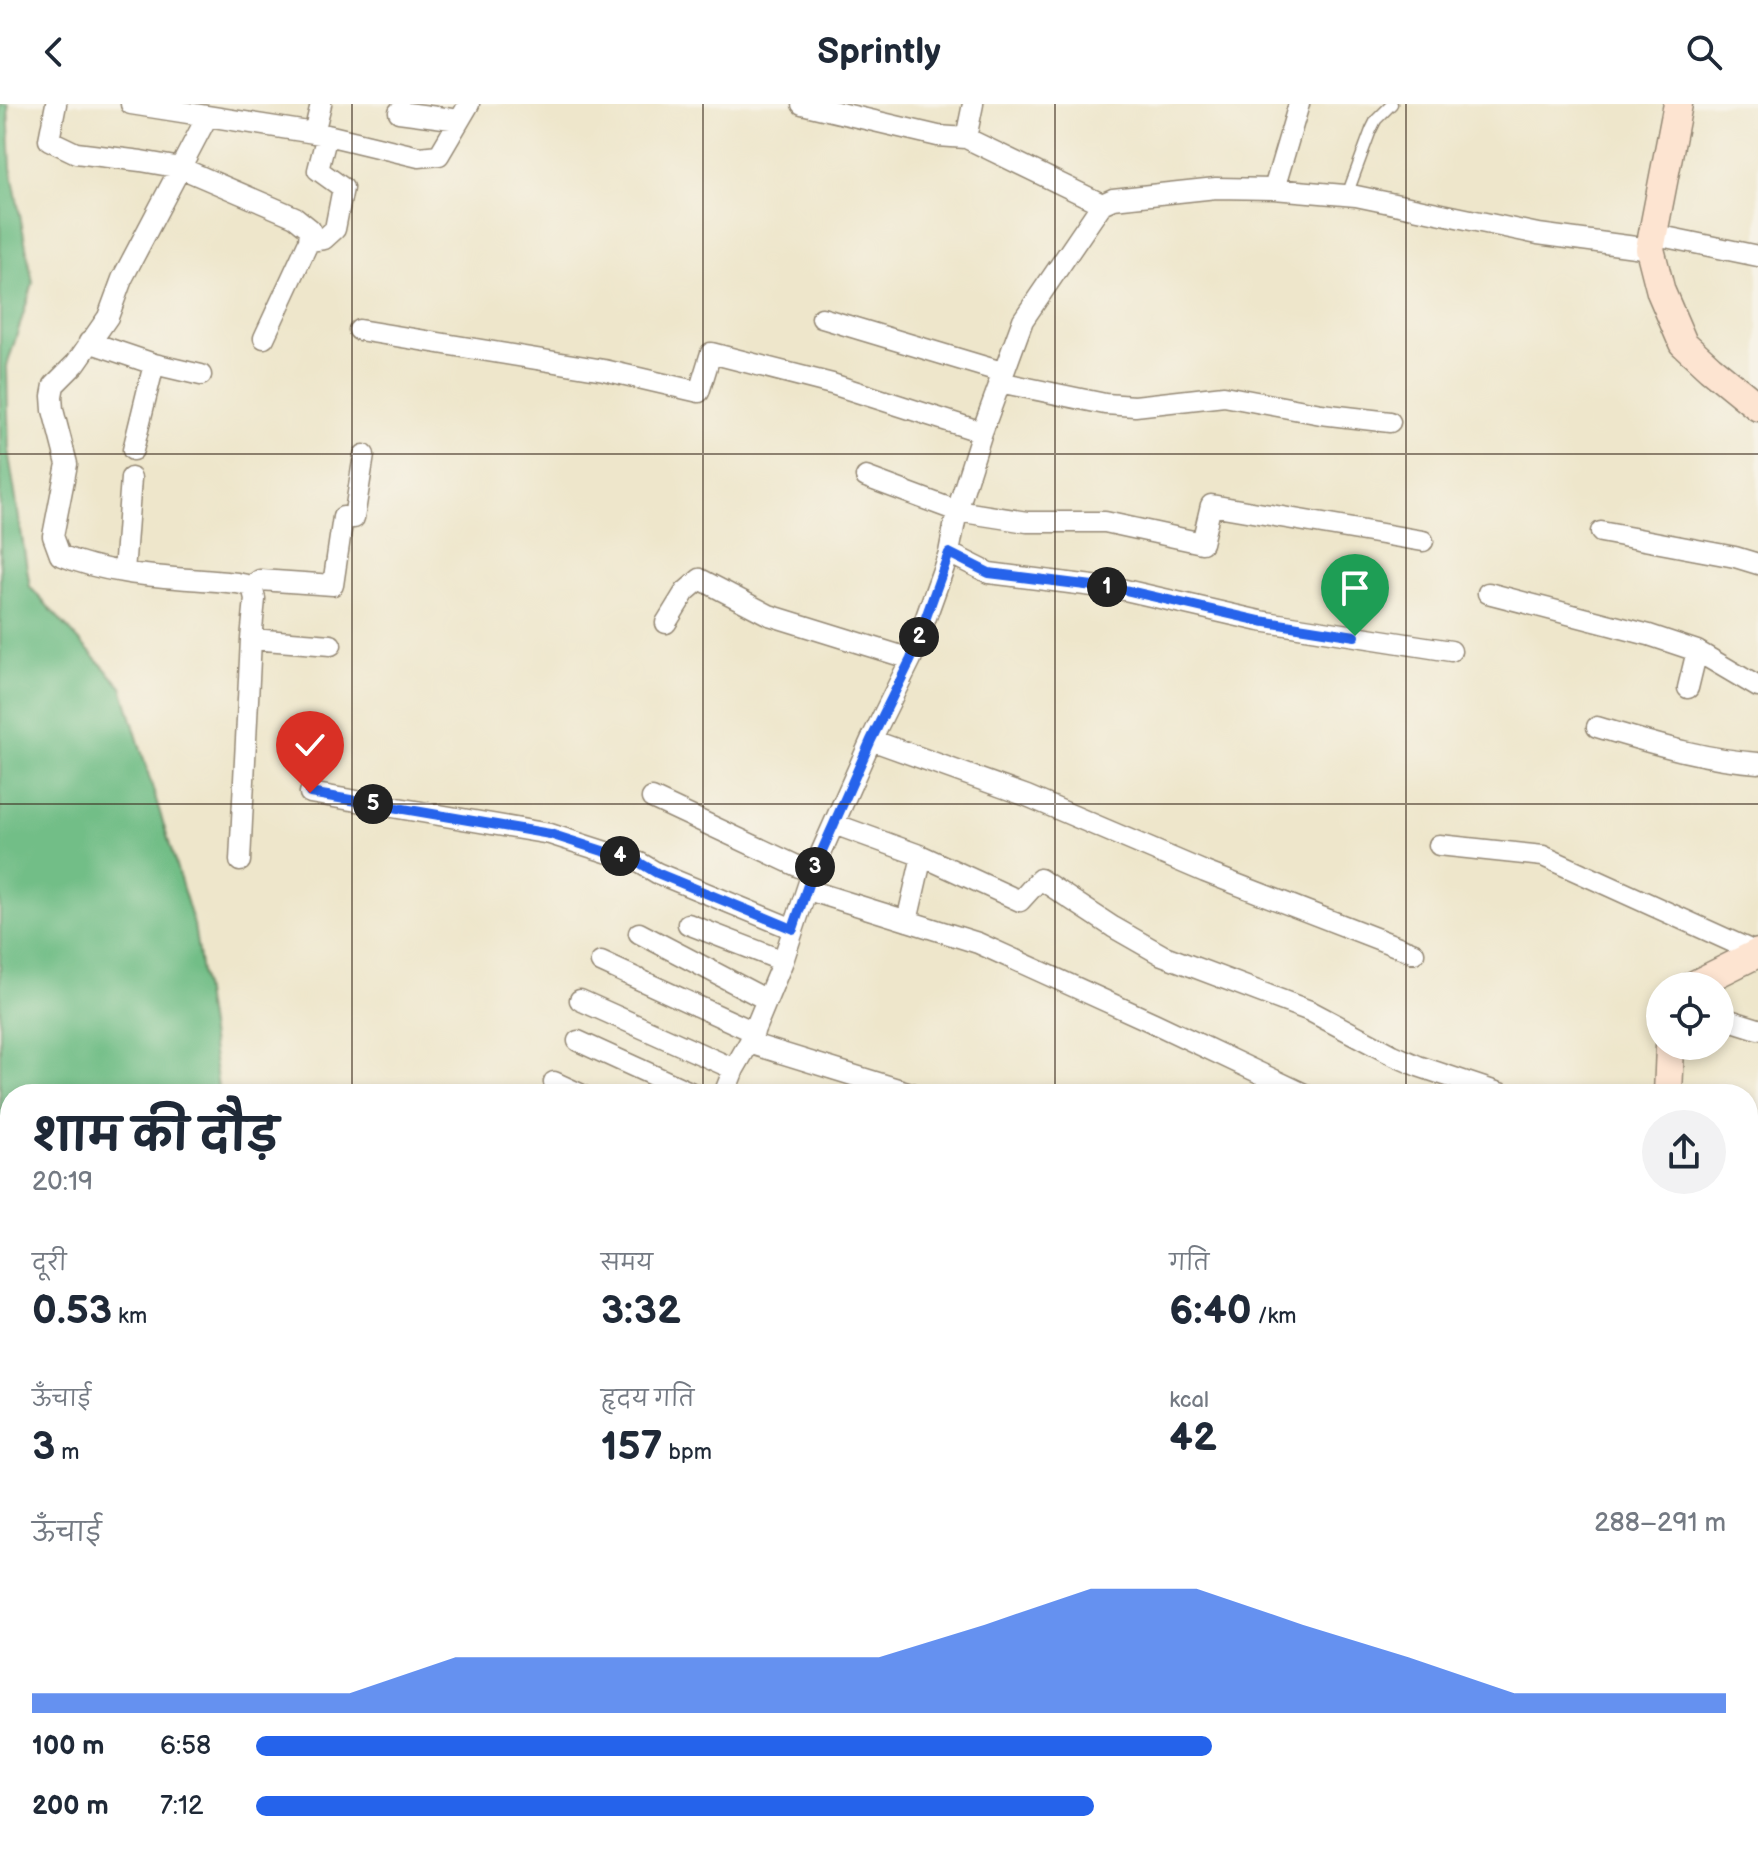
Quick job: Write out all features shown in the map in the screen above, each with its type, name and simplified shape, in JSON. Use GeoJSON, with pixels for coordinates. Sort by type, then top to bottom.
{"type":"FeatureCollection","features":[{"type":"Feature","properties":{"kind":"main road"},"geometry":{"type":"LineString","coordinates":[[1678,104],[1650,242],[1661,292],[1683,343],[1758,407]]}},
{"type":"Feature","properties":{"kind":"main road"},"geometry":{"type":"LineString","coordinates":[[1720,972],[1757,953]]}},
{"type":"Feature","properties":{"kind":"main road"},"geometry":{"type":"LineString","coordinates":[[1668,1084],[1669,1060]]}},
{"type":"Feature","properties":{"kind":"street"},"geometry":{"type":"LineString","coordinates":[[56,104],[49,140],[76,153],[181,168],[295,217],[310,229],[309,241],[264,338]]}},
{"type":"Feature","properties":{"kind":"street"},"geometry":{"type":"LineString","coordinates":[[131,104],[320,134],[419,157],[439,155],[464,112]]}},
{"type":"Feature","properties":{"kind":"street"},"geometry":{"type":"LineString","coordinates":[[309,241],[324,239],[335,229],[343,188],[318,170],[321,104]]}},
{"type":"Feature","properties":{"kind":"street"},"geometry":{"type":"LineString","coordinates":[[802,104],[938,136],[966,138],[1102,204]]}},
{"type":"Feature","properties":{"kind":"street"},"geometry":{"type":"LineString","coordinates":[[966,138],[973,104]]}},
{"type":"Feature","properties":{"kind":"street"},"geometry":{"type":"LineString","coordinates":[[1274,189],[1299,104]]}},
{"type":"Feature","properties":{"kind":"street"},"geometry":{"type":"LineString","coordinates":[[399,112],[464,112]]}},
{"type":"Feature","properties":{"kind":"street"},"geometry":{"type":"LineString","coordinates":[[207,117],[122,279],[108,317],[76,363],[54,385],[52,396],[58,437],[67,464],[53,536],[60,555],[124,572],[252,586],[260,580],[333,585],[343,517],[354,518],[364,455]]}},
{"type":"Feature","properties":{"kind":"street"},"geometry":{"type":"LineString","coordinates":[[728,1084],[783,961],[834,824],[911,659],[949,553],[957,511],[982,432],[1023,320],[1102,204],[1113,199],[1216,188],[1274,189],[1347,195],[1538,234],[1650,242],[1758,256]]}},
{"type":"Feature","properties":{"kind":"street"},"geometry":{"type":"LineString","coordinates":[[822,318],[1001,377],[1105,404],[1135,406],[1224,396],[1321,414],[1390,422]]}},
{"type":"Feature","properties":{"kind":"street"},"geometry":{"type":"LineString","coordinates":[[359,330],[604,370],[699,392],[711,353],[845,387],[982,432]]}},
{"type":"Feature","properties":{"kind":"street"},"geometry":{"type":"LineString","coordinates":[[89,342],[154,364],[201,375]]}},
{"type":"Feature","properties":{"kind":"street"},"geometry":{"type":"LineString","coordinates":[[133,450],[154,364]]}},
{"type":"Feature","properties":{"kind":"street"},"geometry":{"type":"LineString","coordinates":[[866,477],[957,511],[1027,522],[1105,522],[1202,543],[1211,505],[1423,541]]}},
{"type":"Feature","properties":{"kind":"street"},"geometry":{"type":"LineString","coordinates":[[124,572],[131,478]]}},
{"type":"Feature","properties":{"kind":"street"},"geometry":{"type":"LineString","coordinates":[[1601,532],[1758,564]]}},
{"type":"Feature","properties":{"kind":"street"},"geometry":{"type":"LineString","coordinates":[[949,553],[989,573],[1125,590],[1260,621],[1451,651]]}},
{"type":"Feature","properties":{"kind":"street"},"geometry":{"type":"LineString","coordinates":[[666,623],[685,592],[700,579],[769,615],[911,659]]}},
{"type":"Feature","properties":{"kind":"street"},"geometry":{"type":"LineString","coordinates":[[240,861],[255,599],[252,586]]}},
{"type":"Feature","properties":{"kind":"street"},"geometry":{"type":"LineString","coordinates":[[1488,593],[1649,635],[1697,651],[1758,687]]}},
{"type":"Feature","properties":{"kind":"street"},"geometry":{"type":"LineString","coordinates":[[251,639],[331,645]]}},
{"type":"Feature","properties":{"kind":"street"},"geometry":{"type":"LineString","coordinates":[[1688,688],[1697,651]]}},
{"type":"Feature","properties":{"kind":"street"},"geometry":{"type":"LineString","coordinates":[[1597,727],[1690,754],[1758,763]]}},
{"type":"Feature","properties":{"kind":"street"},"geometry":{"type":"LineString","coordinates":[[871,740],[1027,796],[1205,872],[1414,953]]}},
{"type":"Feature","properties":{"kind":"street"},"geometry":{"type":"LineString","coordinates":[[310,793],[550,834],[640,863],[657,873],[793,929]]}},
{"type":"Feature","properties":{"kind":"street"},"geometry":{"type":"LineString","coordinates":[[652,798],[810,882],[907,921],[978,943],[1283,1084]]}},
{"type":"Feature","properties":{"kind":"street"},"geometry":{"type":"LineString","coordinates":[[834,824],[922,856],[1020,901],[1040,879],[1162,955],[1310,1011],[1393,1055],[1472,1084]]}},
{"type":"Feature","properties":{"kind":"street"},"geometry":{"type":"LineString","coordinates":[[1439,845],[1557,860],[1757,953]]}},
{"type":"Feature","properties":{"kind":"street"},"geometry":{"type":"LineString","coordinates":[[907,921],[922,856]]}},
{"type":"Feature","properties":{"kind":"street"},"geometry":{"type":"LineString","coordinates":[[688,924],[783,961]]}},
{"type":"Feature","properties":{"kind":"street"},"geometry":{"type":"LineString","coordinates":[[639,933],[767,1000]]}},
{"type":"Feature","properties":{"kind":"street"},"geometry":{"type":"LineString","coordinates":[[601,962],[751,1037],[885,1084]]}},
{"type":"Feature","properties":{"kind":"street"},"geometry":{"type":"LineString","coordinates":[[580,1000],[734,1069]]}},
{"type":"Feature","properties":{"kind":"street"},"geometry":{"type":"LineString","coordinates":[[1734,1021],[1758,1029]]}},
{"type":"Feature","properties":{"kind":"street"},"geometry":{"type":"LineString","coordinates":[[578,1041],[672,1084]]}},
{"type":"Feature","properties":{"kind":"street"},"geometry":{"type":"LineString","coordinates":[[554,1082],[558,1084]]}},
{"type":"Feature","properties":{"kind":"lane"},"geometry":{"type":"LineString","coordinates":[[1347,195],[1371,130],[1392,104]]}},
{"type":"Feature","properties":{"kind":"green space"},"geometry":{"type":"Polygon","coordinates":[[[0,104],[8,104],[11,168],[33,283],[7,366],[9,456],[30,587],[122,687],[194,925],[218,1084],[0,1084],[0,104]]]}},
{"type":"Feature","properties":{"kind":"route"},"geometry":{"type":"LineString","coordinates":[[310,793],[550,834],[640,863],[657,873],[793,929],[812,873],[911,659],[949,553],[989,573],[1125,590],[1260,621],[1355,636]]}}]}
